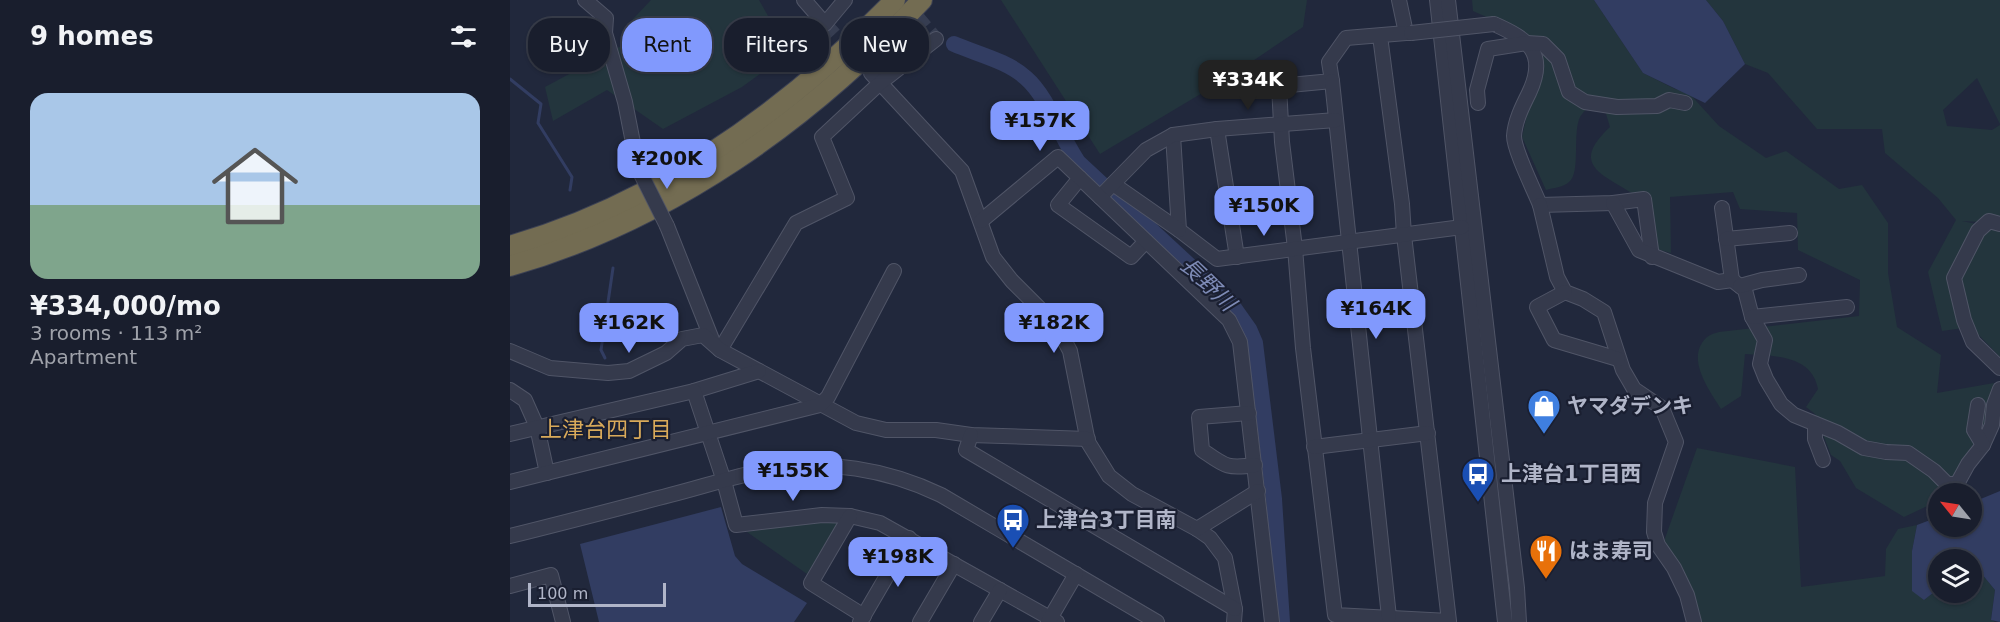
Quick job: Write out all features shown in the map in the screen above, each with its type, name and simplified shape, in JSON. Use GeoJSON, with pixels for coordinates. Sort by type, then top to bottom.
{"type":"FeatureCollection","features":[{"type":"Feature","properties":{"kind":"highway"},"geometry":{"type":"LineString","coordinates":[[510,246],[568,226],[628,200],[719,148],[763,118],[804,85],[895,0]]}},
{"type":"Feature","properties":{"kind":"highway"},"geometry":{"type":"LineString","coordinates":[[510,266],[584,241],[633,219],[682,194],[729,165],[818,99],[864,58],[922,0]]}},
{"type":"Feature","properties":{"kind":"street"},"geometry":{"type":"LineString","coordinates":[[585,0],[606,18],[605,33],[625,102],[638,168],[668,226],[718,349]]}},
{"type":"Feature","properties":{"kind":"street"},"geometry":{"type":"LineString","coordinates":[[804,0],[825,24],[845,0]]}},
{"type":"Feature","properties":{"kind":"street"},"geometry":{"type":"LineString","coordinates":[[1399,0],[1408,33]]}},
{"type":"Feature","properties":{"kind":"street"},"geometry":{"type":"LineString","coordinates":[[1437,0],[1505,622]]}},
{"type":"Feature","properties":{"kind":"street"},"geometry":{"type":"LineString","coordinates":[[1448,0],[1515,564],[1519,622]]}},
{"type":"Feature","properties":{"kind":"street"},"geometry":{"type":"LineString","coordinates":[[1389,617],[1329,62],[1346,38],[1494,24],[1519,36],[1527,43],[1533,51],[1536,62],[1535,75],[1520,109],[1514,137],[1540,205],[1557,277],[1564,291],[1584,299],[1604,312],[1618,359],[1634,389],[1662,408],[1672,429],[1676,442],[1655,503],[1654,532],[1658,545],[1674,568],[1687,595],[1694,622]]}},
{"type":"Feature","properties":{"kind":"street"},"geometry":{"type":"LineString","coordinates":[[1332,81],[1279,86],[1303,348],[1336,619],[1389,617],[1449,621],[1402,204],[1380,36]]}},
{"type":"Feature","properties":{"kind":"street"},"geometry":{"type":"LineString","coordinates":[[718,349],[796,223],[847,198],[822,136],[876,78],[936,39]]}},
{"type":"Feature","properties":{"kind":"street"},"geometry":{"type":"LineString","coordinates":[[1478,103],[1477,90],[1488,49],[1527,43],[1543,44],[1558,59],[1569,92],[1585,102],[1617,107],[1657,106],[1669,100],[1685,103]]}},
{"type":"Feature","properties":{"kind":"street"},"geometry":{"type":"LineString","coordinates":[[876,78],[962,171],[993,257],[1012,281],[1056,325],[1070,351],[1088,439],[1109,476],[1132,495],[1210,538],[1225,558],[1234,616]]}},
{"type":"Feature","properties":{"kind":"street"},"geometry":{"type":"LineString","coordinates":[[1100,197],[1146,150],[1173,135],[1217,129],[1336,120]]}},
{"type":"Feature","properties":{"kind":"street"},"geometry":{"type":"LineString","coordinates":[[1217,129],[1237,257]]}},
{"type":"Feature","properties":{"kind":"street"},"geometry":{"type":"LineString","coordinates":[[1173,135],[1179,230]]}},
{"type":"Feature","properties":{"kind":"street"},"geometry":{"type":"LineString","coordinates":[[981,221],[1058,157],[1229,320],[1240,342],[1272,622]]}},
{"type":"Feature","properties":{"kind":"street"},"geometry":{"type":"LineString","coordinates":[[1080,178],[1058,205],[1131,257],[1146,241]]}},
{"type":"Feature","properties":{"kind":"street"},"geometry":{"type":"LineString","coordinates":[[1113,184],[1217,259],[1462,227]]}},
{"type":"Feature","properties":{"kind":"street"},"geometry":{"type":"LineString","coordinates":[[1540,205],[1613,204],[1644,199],[1652,257]]}},
{"type":"Feature","properties":{"kind":"street"},"geometry":{"type":"LineString","coordinates":[[1613,204],[1639,250],[1652,257],[1718,282],[1736,283],[1799,275]]}},
{"type":"Feature","properties":{"kind":"street"},"geometry":{"type":"LineString","coordinates":[[1722,208],[1736,283],[1745,290],[1752,317],[1765,340],[1760,364],[1780,404],[1794,415],[1838,433],[1864,448],[1908,453],[1934,471],[1947,484],[1957,484],[1968,464],[1983,445],[1992,425],[1994,405],[2000,389]]}},
{"type":"Feature","properties":{"kind":"street"},"geometry":{"type":"LineString","coordinates":[[2000,224],[1989,221],[1978,231],[1954,278],[1964,320],[1973,342],[2000,368]]}},
{"type":"Feature","properties":{"kind":"street"},"geometry":{"type":"LineString","coordinates":[[1726,239],[1791,233]]}},
{"type":"Feature","properties":{"kind":"street"},"geometry":{"type":"LineString","coordinates":[[510,482],[820,405],[828,397],[894,271]]}},
{"type":"Feature","properties":{"kind":"street"},"geometry":{"type":"LineString","coordinates":[[1564,291],[1537,307],[1554,340],[1618,359]]}},
{"type":"Feature","properties":{"kind":"street"},"geometry":{"type":"LineString","coordinates":[[1752,317],[1847,308]]}},
{"type":"Feature","properties":{"kind":"street"},"geometry":{"type":"LineString","coordinates":[[510,351],[550,368],[608,373],[629,371],[642,366],[666,353],[682,339],[703,335],[718,349],[856,423],[886,430],[936,430],[971,435],[1088,439]]}},
{"type":"Feature","properties":{"kind":"street"},"geometry":{"type":"LineString","coordinates":[[510,434],[694,391],[759,371]]}},
{"type":"Feature","properties":{"kind":"street"},"geometry":{"type":"LineString","coordinates":[[510,390],[525,400],[537,427],[547,472]]}},
{"type":"Feature","properties":{"kind":"street"},"geometry":{"type":"LineString","coordinates":[[694,391],[736,525],[822,515],[850,516],[880,523],[1052,621],[1076,574]]}},
{"type":"Feature","properties":{"kind":"street"},"geometry":{"type":"LineString","coordinates":[[1978,405],[1974,430],[1983,445]]}},
{"type":"Feature","properties":{"kind":"street"},"geometry":{"type":"LineString","coordinates":[[1249,413],[1199,417],[1202,450],[1223,464],[1234,468],[1255,465]]}},
{"type":"Feature","properties":{"kind":"street"},"geometry":{"type":"LineString","coordinates":[[1815,423],[1815,439],[1823,459]]}},
{"type":"Feature","properties":{"kind":"street"},"geometry":{"type":"LineString","coordinates":[[1314,447],[1428,433]]}},
{"type":"Feature","properties":{"kind":"street"},"geometry":{"type":"LineString","coordinates":[[971,435],[966,450],[1234,616]]}},
{"type":"Feature","properties":{"kind":"street"},"geometry":{"type":"LineString","coordinates":[[510,536],[768,470],[799,466],[850,468],[912,482],[941,495],[1157,622]]}},
{"type":"Feature","properties":{"kind":"street"},"geometry":{"type":"LineString","coordinates":[[1197,529],[1258,491]]}},
{"type":"Feature","properties":{"kind":"street"},"geometry":{"type":"LineString","coordinates":[[850,516],[811,583],[862,619],[909,538]]}},
{"type":"Feature","properties":{"kind":"street"},"geometry":{"type":"LineString","coordinates":[[920,622],[954,564]]}},
{"type":"Feature","properties":{"kind":"street"},"geometry":{"type":"LineString","coordinates":[[510,586],[551,575],[563,622]]}},
{"type":"Feature","properties":{"kind":"street"},"geometry":{"type":"LineString","coordinates":[[981,622],[1000,590]]}},
{"type":"Feature","properties":{"kind":"shaded area"},"geometry":{"type":"Polygon","coordinates":[[[651,0],[759,0],[769,18],[724,18],[724,72],[763,72],[742,87],[663,129],[607,90],[553,121],[545,87],[573,72],[610,72],[610,52],[622,46],[622,72],[712,72],[712,18],[634,18],[651,0]]]}},
{"type":"Feature","properties":{"kind":"shaded area"},"geometry":{"type":"Polygon","coordinates":[[[1001,0],[1307,0],[1303,27],[1229,77],[1100,154],[1001,0]]]}},
{"type":"Feature","properties":{"kind":"shaded area"},"geometry":{"type":"Polygon","coordinates":[[[1472,0],[1594,0],[1643,73],[1675,89],[1688,92],[1719,126],[1766,158],[1786,151],[1839,189],[1862,185],[1888,223],[1888,273],[1897,327],[1941,355],[1937,393],[1994,383],[1984,426],[1950,483],[1928,483],[1928,506],[1904,517],[1856,488],[1840,461],[1831,455],[1815,414],[1806,407],[1818,389],[1808,369],[1799,363],[1778,357],[1745,354],[1741,396],[1721,409],[1702,375],[1698,355],[1700,346],[1710,335],[1719,332],[1859,316],[1860,280],[1798,250],[1797,213],[1740,209],[1733,192],[1670,197],[1671,253],[1645,246],[1635,195],[1602,174],[1591,160],[1592,151],[1598,140],[1610,127],[1601,97],[1580,117],[1573,177],[1564,185],[1546,190],[1522,137],[1530,101],[1531,37],[1473,11],[1472,0]]]}},
{"type":"Feature","properties":{"kind":"shaded area"},"geometry":{"type":"Polygon","coordinates":[[[1706,0],[2000,0],[2000,124],[1977,78],[1943,110],[1947,126],[1992,130],[2000,125],[2000,223],[1962,221],[2000,229],[2000,357],[1971,327],[1942,331],[1928,272],[1956,220],[1938,198],[1885,153],[1882,129],[1817,129],[1768,73],[1745,64],[1723,21],[1706,0]]]}},
{"type":"Feature","properties":{"kind":"shaded area"},"geometry":{"type":"Polygon","coordinates":[[[1697,448],[1795,467],[1801,587],[1885,576],[1886,549],[1898,529],[1917,525],[1912,551],[1924,600],[1928,597],[1928,603],[1982,603],[1982,574],[1995,590],[1991,619],[1995,622],[1688,622],[1692,608],[1663,544],[1697,448]]]}},
{"type":"Feature","properties":{"kind":"shaded area"},"geometry":{"type":"Polygon","coordinates":[[[839,522],[807,574],[747,532],[790,524],[839,522]]]}},
{"type":"Feature","properties":{"kind":"water"},"geometry":{"type":"Polygon","coordinates":[[[1594,0],[1706,0],[1723,21],[1745,64],[1705,103],[1643,73],[1594,0]]]}},
{"type":"Feature","properties":{"kind":"water"},"geometry":{"type":"Polygon","coordinates":[[[2000,491],[2000,622],[1991,620],[1995,590],[1982,574],[1982,549],[1928,549],[1928,597],[1924,600],[1912,591],[1912,551],[1917,525],[1928,521],[1928,537],[1982,537],[1982,498],[2000,491]]]}},
{"type":"Feature","properties":{"kind":"water"},"geometry":{"type":"Polygon","coordinates":[[[721,507],[735,556],[742,564],[807,603],[794,622],[599,622],[580,544],[721,507]]]}},
{"type":"Feature","properties":{"kind":"waterway","name":"長野川"},"geometry":{"type":"LineString","coordinates":[[954,44],[1001,62],[1026,78],[1048,107],[1078,162],[1232,305],[1249,329],[1255,343],[1274,499],[1282,622]]}},
{"type":"Feature","properties":{"kind":"waterway"},"geometry":{"type":"LineString","coordinates":[[510,79],[541,104],[538,123],[572,177],[570,190]]}},
{"type":"Feature","properties":{"kind":"waterway"},"geometry":{"type":"LineString","coordinates":[[605,358],[601,350],[613,268]]}},
{"type":"Feature","properties":{"kind":"tunnel"},"geometry":{"type":"LineString","coordinates":[[903,0],[936,39]]}},
{"type":"Feature","properties":{"kind":"tunnel"},"geometry":{"type":"LineString","coordinates":[[829,28],[841,41]]}},
{"type":"Feature","properties":{"kind":"place","name":"ヤマダデンキ"},"geometry":{"type":"Point","coordinates":[1544,435]}},
{"type":"Feature","properties":{"kind":"place","name":"上津台1丁目西"},"geometry":{"type":"Point","coordinates":[1478,503]}},
{"type":"Feature","properties":{"kind":"place","name":"上津台3丁目南"},"geometry":{"type":"Point","coordinates":[1013,549]}},
{"type":"Feature","properties":{"kind":"place","name":"はま寿司"},"geometry":{"type":"Point","coordinates":[1546,580]}},
{"type":"Feature","properties":{"kind":"district","name":"上津台四丁目"},"geometry":{"type":"Point","coordinates":[606,429]}}]}
